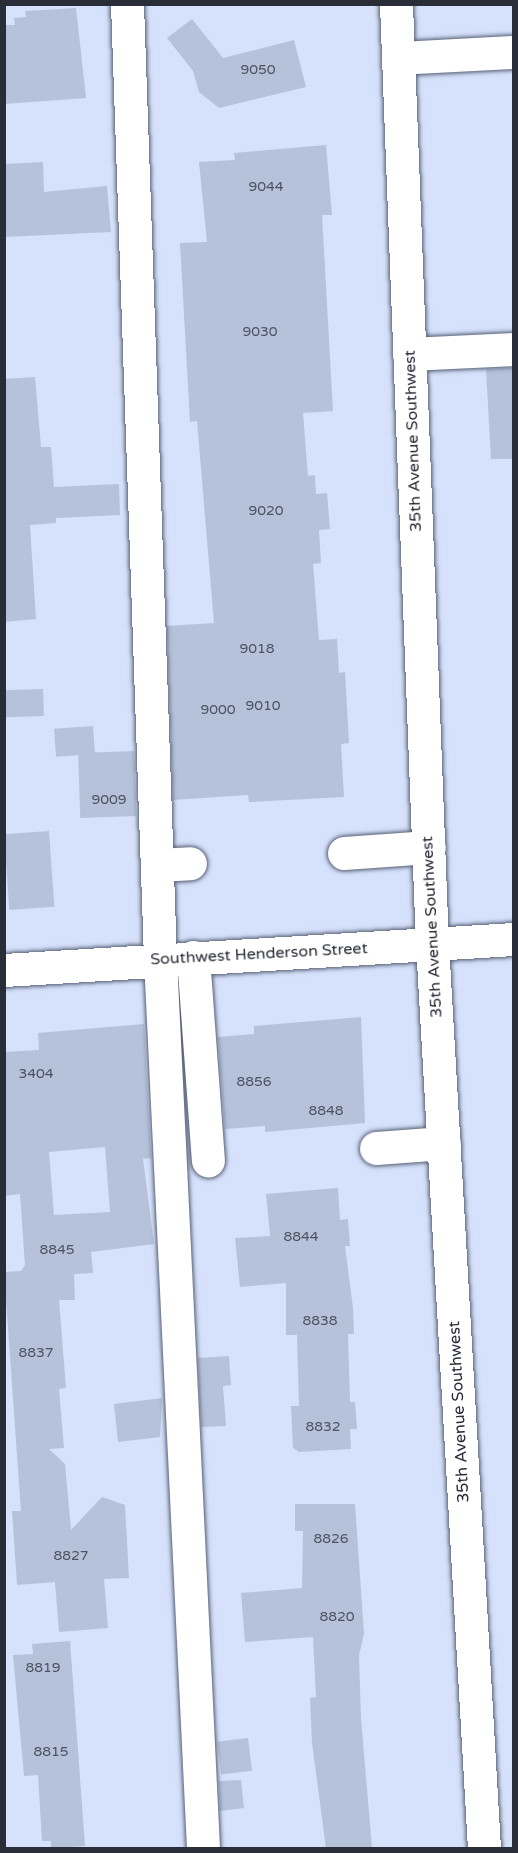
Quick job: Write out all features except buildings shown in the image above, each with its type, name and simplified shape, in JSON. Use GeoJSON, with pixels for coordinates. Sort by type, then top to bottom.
{"type":"FeatureCollection","features":[{"type":"Feature","properties":{"kind":"main road"},"geometry":{"type":"LineString","coordinates":[[127,4],[160,959],[204,1848]]}},
{"type":"Feature","properties":{"kind":"main road","name":"35th Avenue Southwest"},"geometry":{"type":"LineString","coordinates":[[396,4],[432,944],[484,1848]]}},
{"type":"Feature","properties":{"kind":"main road"},"geometry":{"type":"LineString","coordinates":[[398,58],[513,52]]}},
{"type":"Feature","properties":{"kind":"main road"},"geometry":{"type":"LineString","coordinates":[[409,354],[513,348]]}},
{"type":"Feature","properties":{"kind":"main road"},"geometry":{"type":"LineString","coordinates":[[344,853],[429,847]]}},
{"type":"Feature","properties":{"kind":"main road"},"geometry":{"type":"LineString","coordinates":[[157,865],[190,863]]}},
{"type":"Feature","properties":{"kind":"main road","name":"Southwest Henderson Street"},"geometry":{"type":"LineString","coordinates":[[4,970],[513,939]]}},
{"type":"Feature","properties":{"kind":"main road"},"geometry":{"type":"LineString","coordinates":[[194,957],[208,1160]]}},
{"type":"Feature","properties":{"kind":"main road"},"geometry":{"type":"LineString","coordinates":[[376,1148],[444,1143]]}}]}
